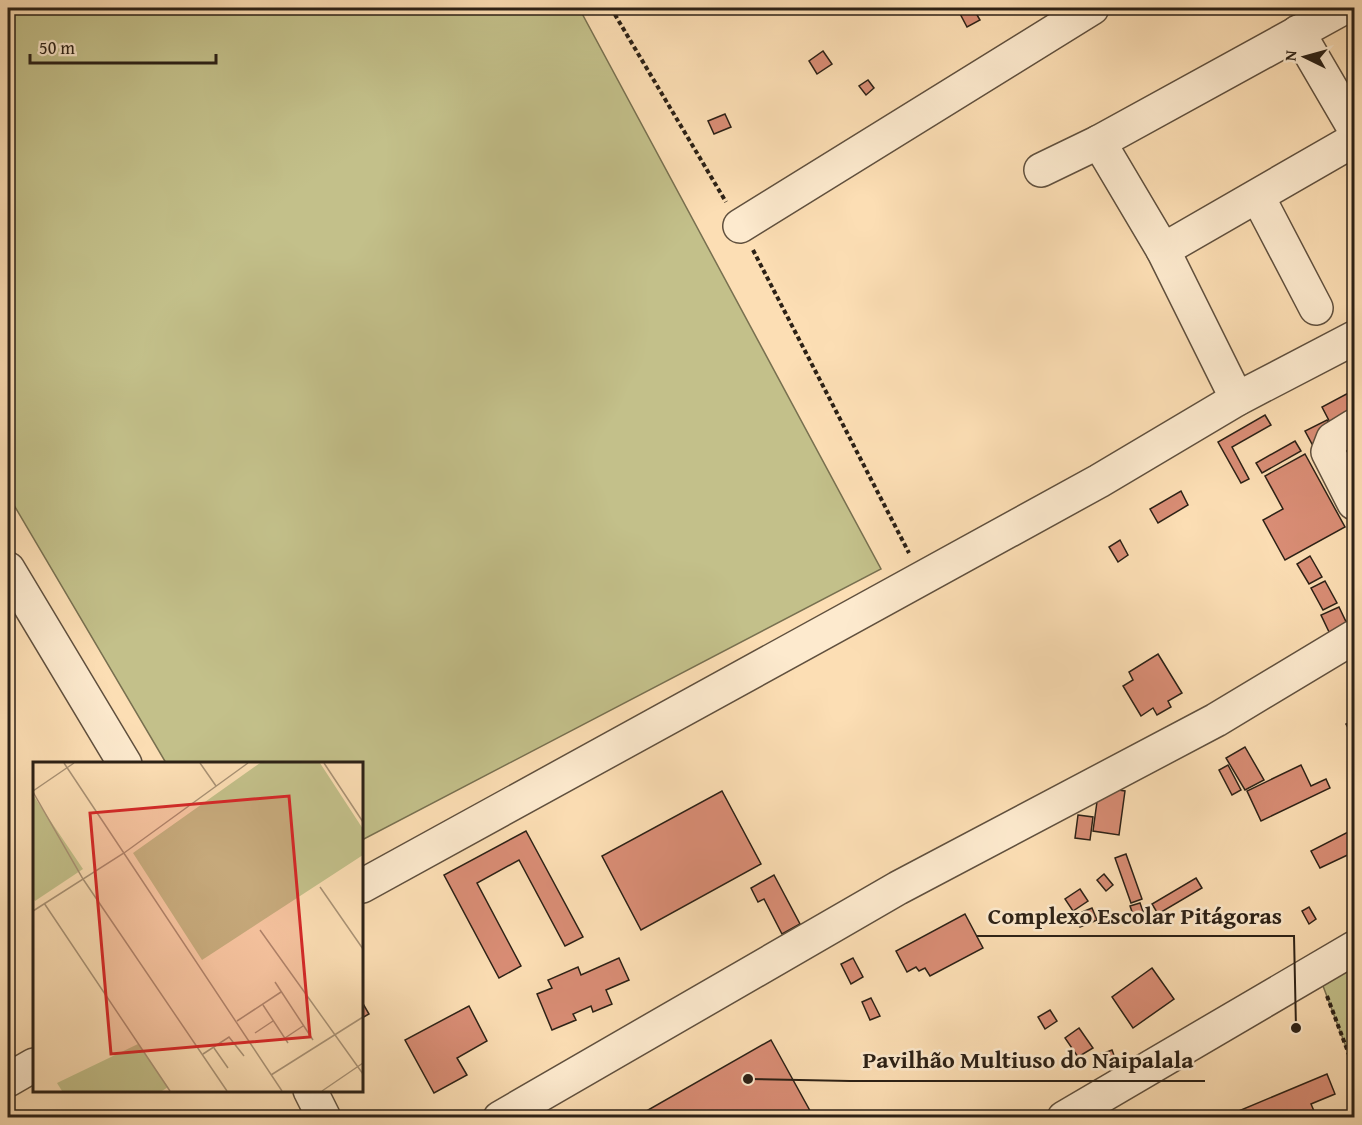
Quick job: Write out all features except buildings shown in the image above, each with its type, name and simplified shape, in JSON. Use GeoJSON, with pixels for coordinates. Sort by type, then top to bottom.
{"type":"FeatureCollection","features":[{"type":"Feature","properties":{"kind":"street"},"geometry":{"type":"LineString","coordinates":[[740,226],[1092,8]]}},
{"type":"Feature","properties":{"kind":"street"},"geometry":{"type":"LineString","coordinates":[[1041,170],[1100,142],[1343,8]]}},
{"type":"Feature","properties":{"kind":"street"},"geometry":{"type":"LineString","coordinates":[[1298,32],[1354,128]]}},
{"type":"Feature","properties":{"kind":"street"},"geometry":{"type":"LineString","coordinates":[[1163,250],[1354,140]]}},
{"type":"Feature","properties":{"kind":"street"},"geometry":{"type":"LineString","coordinates":[[1100,142],[1163,250],[1237,399]]}},
{"type":"Feature","properties":{"kind":"street"},"geometry":{"type":"LineString","coordinates":[[1258,197],[1316,308]]}},
{"type":"Feature","properties":{"kind":"street"},"geometry":{"type":"LineString","coordinates":[[363,885],[1099,481],[1237,399],[1354,338]]}},
{"type":"Feature","properties":{"kind":"street"},"geometry":{"type":"LineString","coordinates":[[1354,426],[1333,439],[1328,452],[1354,503]]}},
{"type":"Feature","properties":{"kind":"street"},"geometry":{"type":"LineString","coordinates":[[8,569],[124,762]]}},
{"type":"Feature","properties":{"kind":"street"},"geometry":{"type":"LineString","coordinates":[[500,1118],[898,888],[1216,720],[1354,637]]}},
{"type":"Feature","properties":{"kind":"street"},"geometry":{"type":"LineString","coordinates":[[1064,1118],[1354,948]]}},
{"type":"Feature","properties":{"kind":"street"},"geometry":{"type":"LineString","coordinates":[[8,1080],[33,1066]]}},
{"type":"Feature","properties":{"kind":"street"},"geometry":{"type":"LineString","coordinates":[[311,1092],[324,1118]]}},
{"type":"Feature","properties":{"kind":"path"},"geometry":{"type":"LineString","coordinates":[[611,8],[740,226],[922,577]]}},
{"type":"Feature","properties":{"kind":"path"},"geometry":{"type":"LineString","coordinates":[[1317,970],[1354,1068]]}},
{"type":"Feature","properties":{"kind":"shaded area"},"geometry":{"type":"Polygon","coordinates":[[[8,8],[579,8],[881,569],[363,839],[363,762],[165,762],[8,495],[8,8]]]}},
{"type":"Feature","properties":{"kind":"shaded area"},"geometry":{"type":"Polygon","coordinates":[[[1354,948],[1354,1068],[1317,970],[1354,948]]]}},
{"type":"Feature","properties":{"kind":"place","name":"Complexo Escolar Pitágoras"},"geometry":{"type":"Point","coordinates":[1296,1028]}},
{"type":"Feature","properties":{"kind":"place","name":"Pavilhão Multiuso do Naipalala"},"geometry":{"type":"Point","coordinates":[748,1079]}}]}
